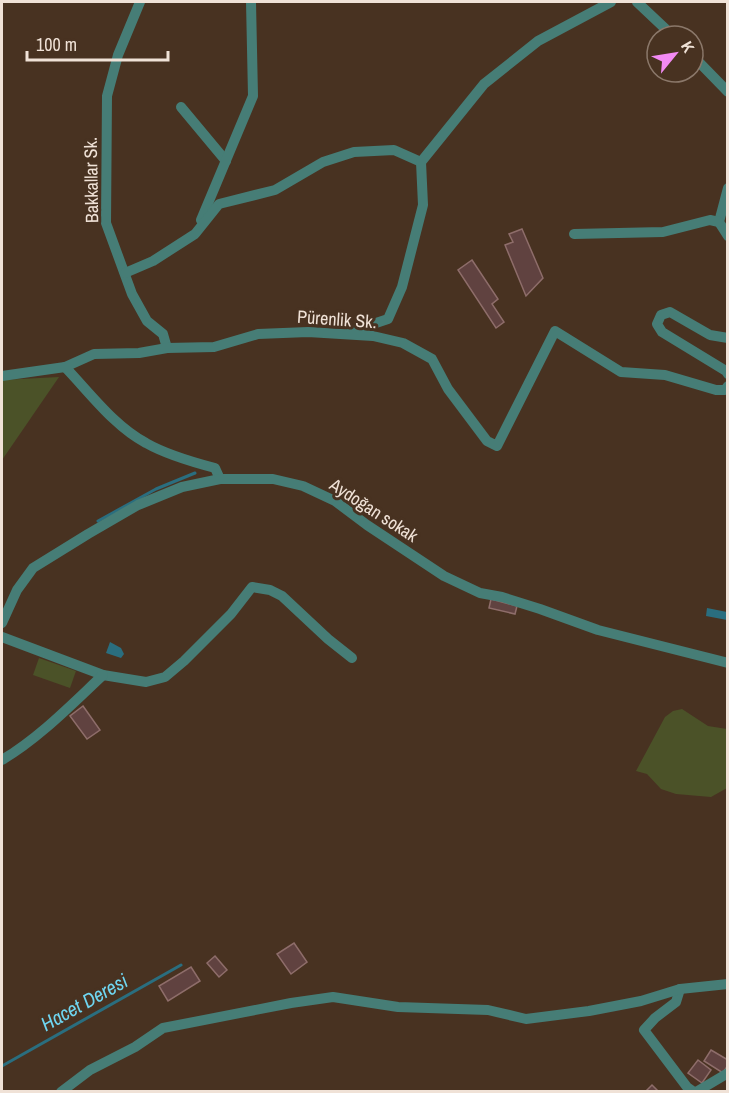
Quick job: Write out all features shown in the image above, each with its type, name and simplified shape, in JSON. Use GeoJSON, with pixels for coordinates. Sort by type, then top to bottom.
{"type":"FeatureCollection","features":[{"type":"Feature","properties":{"kind":"street","name":"Bakkallar Sk."},"geometry":{"type":"LineString","coordinates":[[140,2],[118,55],[107,96],[106,224],[132,294],[147,321],[163,334],[167,348]]}},
{"type":"Feature","properties":{"kind":"street"},"geometry":{"type":"LineString","coordinates":[[195,234],[253,96],[251,2]]}},
{"type":"Feature","properties":{"kind":"street"},"geometry":{"type":"LineString","coordinates":[[343,334],[388,320],[402,287],[423,205],[421,162],[484,84],[538,41],[611,2]]}},
{"type":"Feature","properties":{"kind":"street"},"geometry":{"type":"LineString","coordinates":[[637,2],[660,24]]}},
{"type":"Feature","properties":{"kind":"street"},"geometry":{"type":"LineString","coordinates":[[705,69],[728,92]]}},
{"type":"Feature","properties":{"kind":"street"},"geometry":{"type":"LineString","coordinates":[[181,107],[226,161]]}},
{"type":"Feature","properties":{"kind":"street"},"geometry":{"type":"LineString","coordinates":[[125,273],[153,261],[195,234],[219,204],[275,190],[323,162],[354,152],[394,150],[421,162]]}},
{"type":"Feature","properties":{"kind":"street"},"geometry":{"type":"LineString","coordinates":[[719,222],[728,188]]}},
{"type":"Feature","properties":{"kind":"street"},"geometry":{"type":"LineString","coordinates":[[574,234],[663,232],[710,220],[719,222],[728,236]]}},
{"type":"Feature","properties":{"kind":"street"},"geometry":{"type":"LineString","coordinates":[[728,338],[710,335],[670,312],[661,315],[657,324],[662,332],[728,374]]}},
{"type":"Feature","properties":{"kind":"street","name":"Pürenlik Sk."},"geometry":{"type":"LineString","coordinates":[[2,376],[65,368],[94,354],[214,347],[258,334],[308,332],[373,336],[404,343],[432,359],[448,389],[487,441],[497,446],[555,330],[621,372],[665,375],[717,390],[725,390],[728,386]]}},
{"type":"Feature","properties":{"kind":"street"},"geometry":{"type":"LineString","coordinates":[[65,368],[120,425],[146,443],[189,461],[215,468],[220,479]]}},
{"type":"Feature","properties":{"kind":"street","name":"Aydoğan sokak"},"geometry":{"type":"LineString","coordinates":[[2,623],[17,590],[33,568],[138,505],[182,487],[220,479],[273,479],[303,486],[335,501],[444,576],[480,593],[502,597],[598,630],[728,663]]}},
{"type":"Feature","properties":{"kind":"street"},"geometry":{"type":"LineString","coordinates":[[2,637],[103,675],[146,682],[165,677],[231,614],[252,587],[270,590],[282,596],[352,658]]}},
{"type":"Feature","properties":{"kind":"street"},"geometry":{"type":"LineString","coordinates":[[2,760],[67,709],[103,675]]}},
{"type":"Feature","properties":{"kind":"street"},"geometry":{"type":"LineString","coordinates":[[61,1092],[90,1070],[135,1047],[163,1029],[291,1003],[333,997],[398,1007],[488,1010],[526,1019],[589,1011],[641,1001],[681,988],[728,984]]}},
{"type":"Feature","properties":{"kind":"street"},"geometry":{"type":"LineString","coordinates":[[681,988],[676,1002],[644,1030],[687,1088],[695,1092],[728,1072]]}},
{"type":"Feature","properties":{"kind":"green space"},"geometry":{"type":"Polygon","coordinates":[[[59,377],[2,460],[2,380],[59,377]]]}},
{"type":"Feature","properties":{"kind":"green space"},"geometry":{"type":"Polygon","coordinates":[[[39,658],[76,671],[70,688],[33,675],[39,658]]]}},
{"type":"Feature","properties":{"kind":"green space"},"geometry":{"type":"Polygon","coordinates":[[[682,709],[708,726],[727,729],[727,788],[711,797],[676,794],[661,789],[647,774],[636,771],[665,717],[673,711],[682,709]]]}},
{"type":"Feature","properties":{"kind":"water"},"geometry":{"type":"Polygon","coordinates":[[[707,608],[727,612],[727,620],[706,616],[707,608]]]}},
{"type":"Feature","properties":{"kind":"water"},"geometry":{"type":"Polygon","coordinates":[[[110,642],[121,648],[124,654],[121,658],[106,653],[110,642]]]}},
{"type":"Feature","properties":{"kind":"building"},"geometry":{"type":"Polygon","coordinates":[[[522,229],[543,278],[526,296],[505,245],[513,242],[509,234],[522,229]]]}},
{"type":"Feature","properties":{"kind":"building"},"geometry":{"type":"Polygon","coordinates":[[[472,260],[498,299],[492,304],[504,322],[496,328],[458,270],[472,260]]]}},
{"type":"Feature","properties":{"kind":"building"},"geometry":{"type":"Polygon","coordinates":[[[491,599],[517,606],[515,614],[489,608],[491,599]]]}},
{"type":"Feature","properties":{"kind":"building"},"geometry":{"type":"Polygon","coordinates":[[[83,706],[100,730],[87,739],[70,716],[83,706]]]}},
{"type":"Feature","properties":{"kind":"building"},"geometry":{"type":"Polygon","coordinates":[[[294,943],[307,962],[291,974],[277,954],[294,943]]]}},
{"type":"Feature","properties":{"kind":"building"},"geometry":{"type":"Polygon","coordinates":[[[215,956],[227,970],[219,977],[207,963],[215,956]]]}},
{"type":"Feature","properties":{"kind":"building"},"geometry":{"type":"Polygon","coordinates":[[[191,967],[200,981],[168,1001],[159,986],[191,967]]]}},
{"type":"Feature","properties":{"kind":"building"},"geometry":{"type":"Polygon","coordinates":[[[711,1050],[728,1060],[723,1073],[704,1061],[711,1050]]]}},
{"type":"Feature","properties":{"kind":"building"},"geometry":{"type":"Polygon","coordinates":[[[698,1060],[711,1070],[702,1083],[688,1073],[698,1060]]]}},
{"type":"Feature","properties":{"kind":"building"},"geometry":{"type":"Polygon","coordinates":[[[652,1085],[659,1092],[645,1092],[652,1085]]]}},
{"type":"Feature","properties":{"kind":"waterway"},"geometry":{"type":"LineString","coordinates":[[98,521],[156,489],[195,473]]}},
{"type":"Feature","properties":{"kind":"waterway","name":"Hacet Deresi"},"geometry":{"type":"LineString","coordinates":[[2,1066],[181,965]]}}]}
